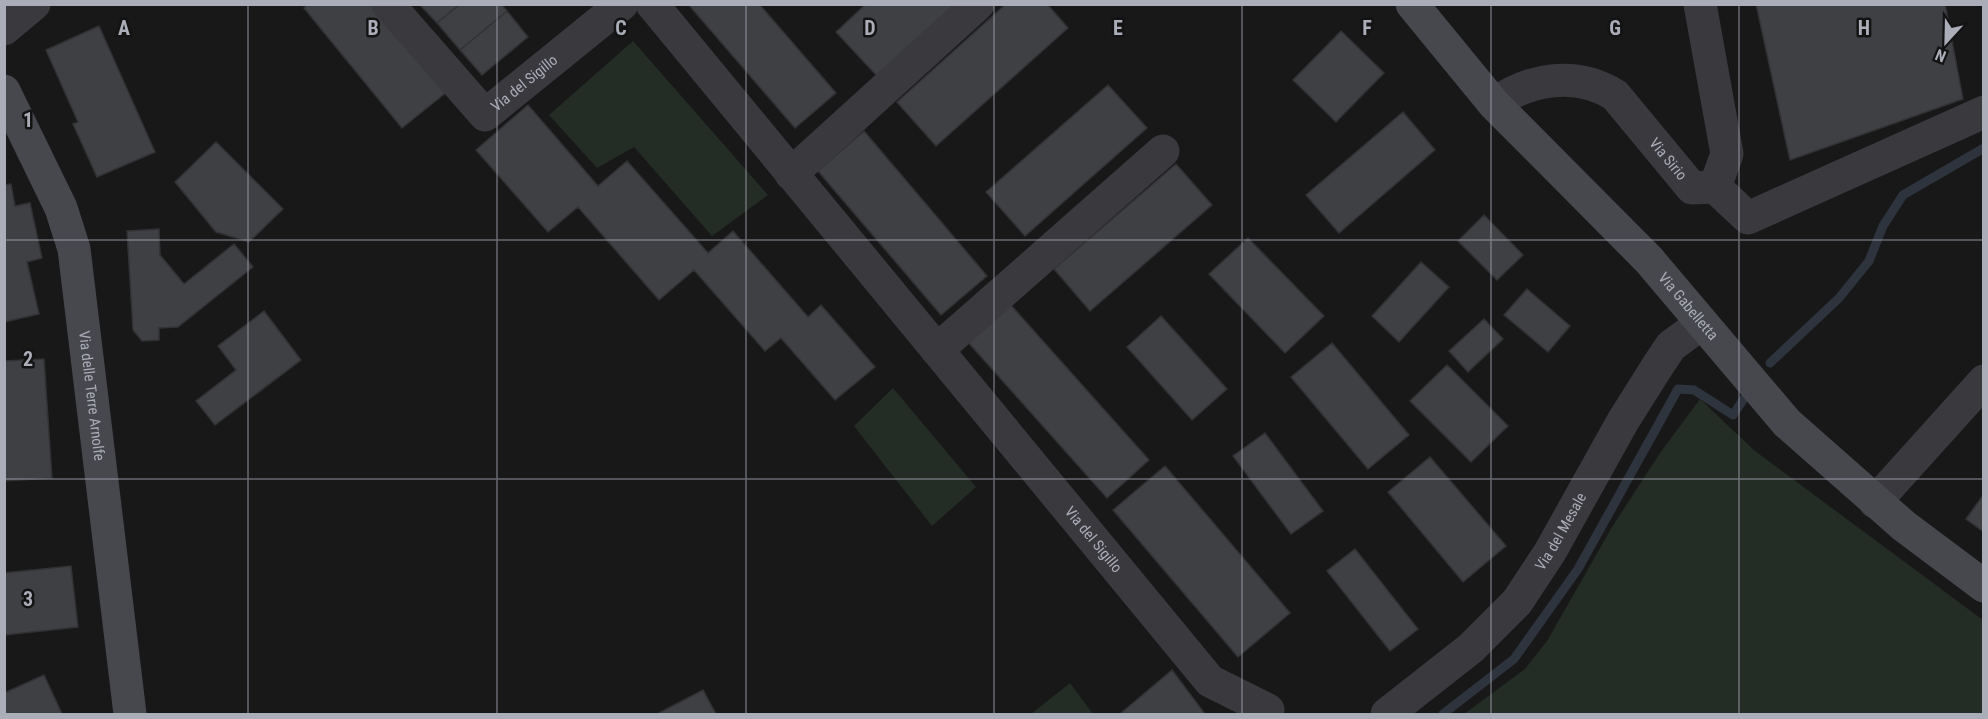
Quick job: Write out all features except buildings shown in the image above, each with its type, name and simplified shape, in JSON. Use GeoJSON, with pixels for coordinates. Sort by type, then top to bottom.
{"type":"FeatureCollection","features":[{"type":"Feature","properties":{"kind":"street"},"geometry":{"type":"LineString","coordinates":[[4,29],[34,4]]}},
{"type":"Feature","properties":{"kind":"street","name":"Via del Sigillo"},"geometry":{"type":"LineString","coordinates":[[388,4],[485,115],[622,4]]}},
{"type":"Feature","properties":{"kind":"street","name":"Via del Sigillo"},"geometry":{"type":"LineString","coordinates":[[652,4],[1210,681],[1268,710]]}},
{"type":"Feature","properties":{"kind":"street"},"geometry":{"type":"LineString","coordinates":[[791,174],[978,4]]}},
{"type":"Feature","properties":{"kind":"street","name":"Via Gabelletta"},"geometry":{"type":"LineString","coordinates":[[1412,4],[1494,104],[1608,217],[1702,323],[1786,423],[1875,502],[1983,586]]}},
{"type":"Feature","properties":{"kind":"street"},"geometry":{"type":"LineString","coordinates":[[1700,4],[1727,154],[1715,187],[1748,218],[1983,111]]}},
{"type":"Feature","properties":{"kind":"street","name":"Via Sirio"},"geometry":{"type":"LineString","coordinates":[[1494,104],[1512,91],[1556,80],[1570,79],[1602,88],[1615,95],[1692,188],[1715,187]]}},
{"type":"Feature","properties":{"kind":"street","name":"Via delle Terre Arnolfe"},"geometry":{"type":"LineString","coordinates":[[4,90],[61,208],[74,249],[130,714]]}},
{"type":"Feature","properties":{"kind":"street"},"geometry":{"type":"LineString","coordinates":[[937,350],[1163,151]]}},
{"type":"Feature","properties":{"kind":"street","name":"Via del Mesale"},"geometry":{"type":"LineString","coordinates":[[1387,714],[1471,648],[1517,602],[1550,552],[1623,421],[1657,367],[1671,346],[1702,323]]}},
{"type":"Feature","properties":{"kind":"street"},"geometry":{"type":"LineString","coordinates":[[1875,502],[1983,381]]}},
{"type":"Feature","properties":{"kind":"shaded area"},"geometry":{"type":"Polygon","coordinates":[[[633,41],[768,195],[712,236],[634,147],[597,168],[549,115],[633,41]]]}},
{"type":"Feature","properties":{"kind":"shaded area"},"geometry":{"type":"Polygon","coordinates":[[[893,388],[976,487],[932,526],[854,426],[893,388]]]}},
{"type":"Feature","properties":{"kind":"shaded area"},"geometry":{"type":"Polygon","coordinates":[[[1700,399],[1755,451],[1983,620],[1983,714],[1464,714],[1525,669],[1547,641],[1612,527],[1660,453],[1700,399]]]}},
{"type":"Feature","properties":{"kind":"shaded area"},"geometry":{"type":"Polygon","coordinates":[[[1070,683],[1093,714],[1031,714],[1070,683]]]}},
{"type":"Feature","properties":{"kind":"waterway"},"geometry":{"type":"LineString","coordinates":[[1770,363],[1839,298],[1869,261],[1883,226],[1903,195],[1984,148]]}},
{"type":"Feature","properties":{"kind":"waterway"},"geometry":{"type":"LineString","coordinates":[[1443,714],[1514,659],[1578,569],[1678,389],[1694,390],[1733,415],[1745,397]]}}]}
